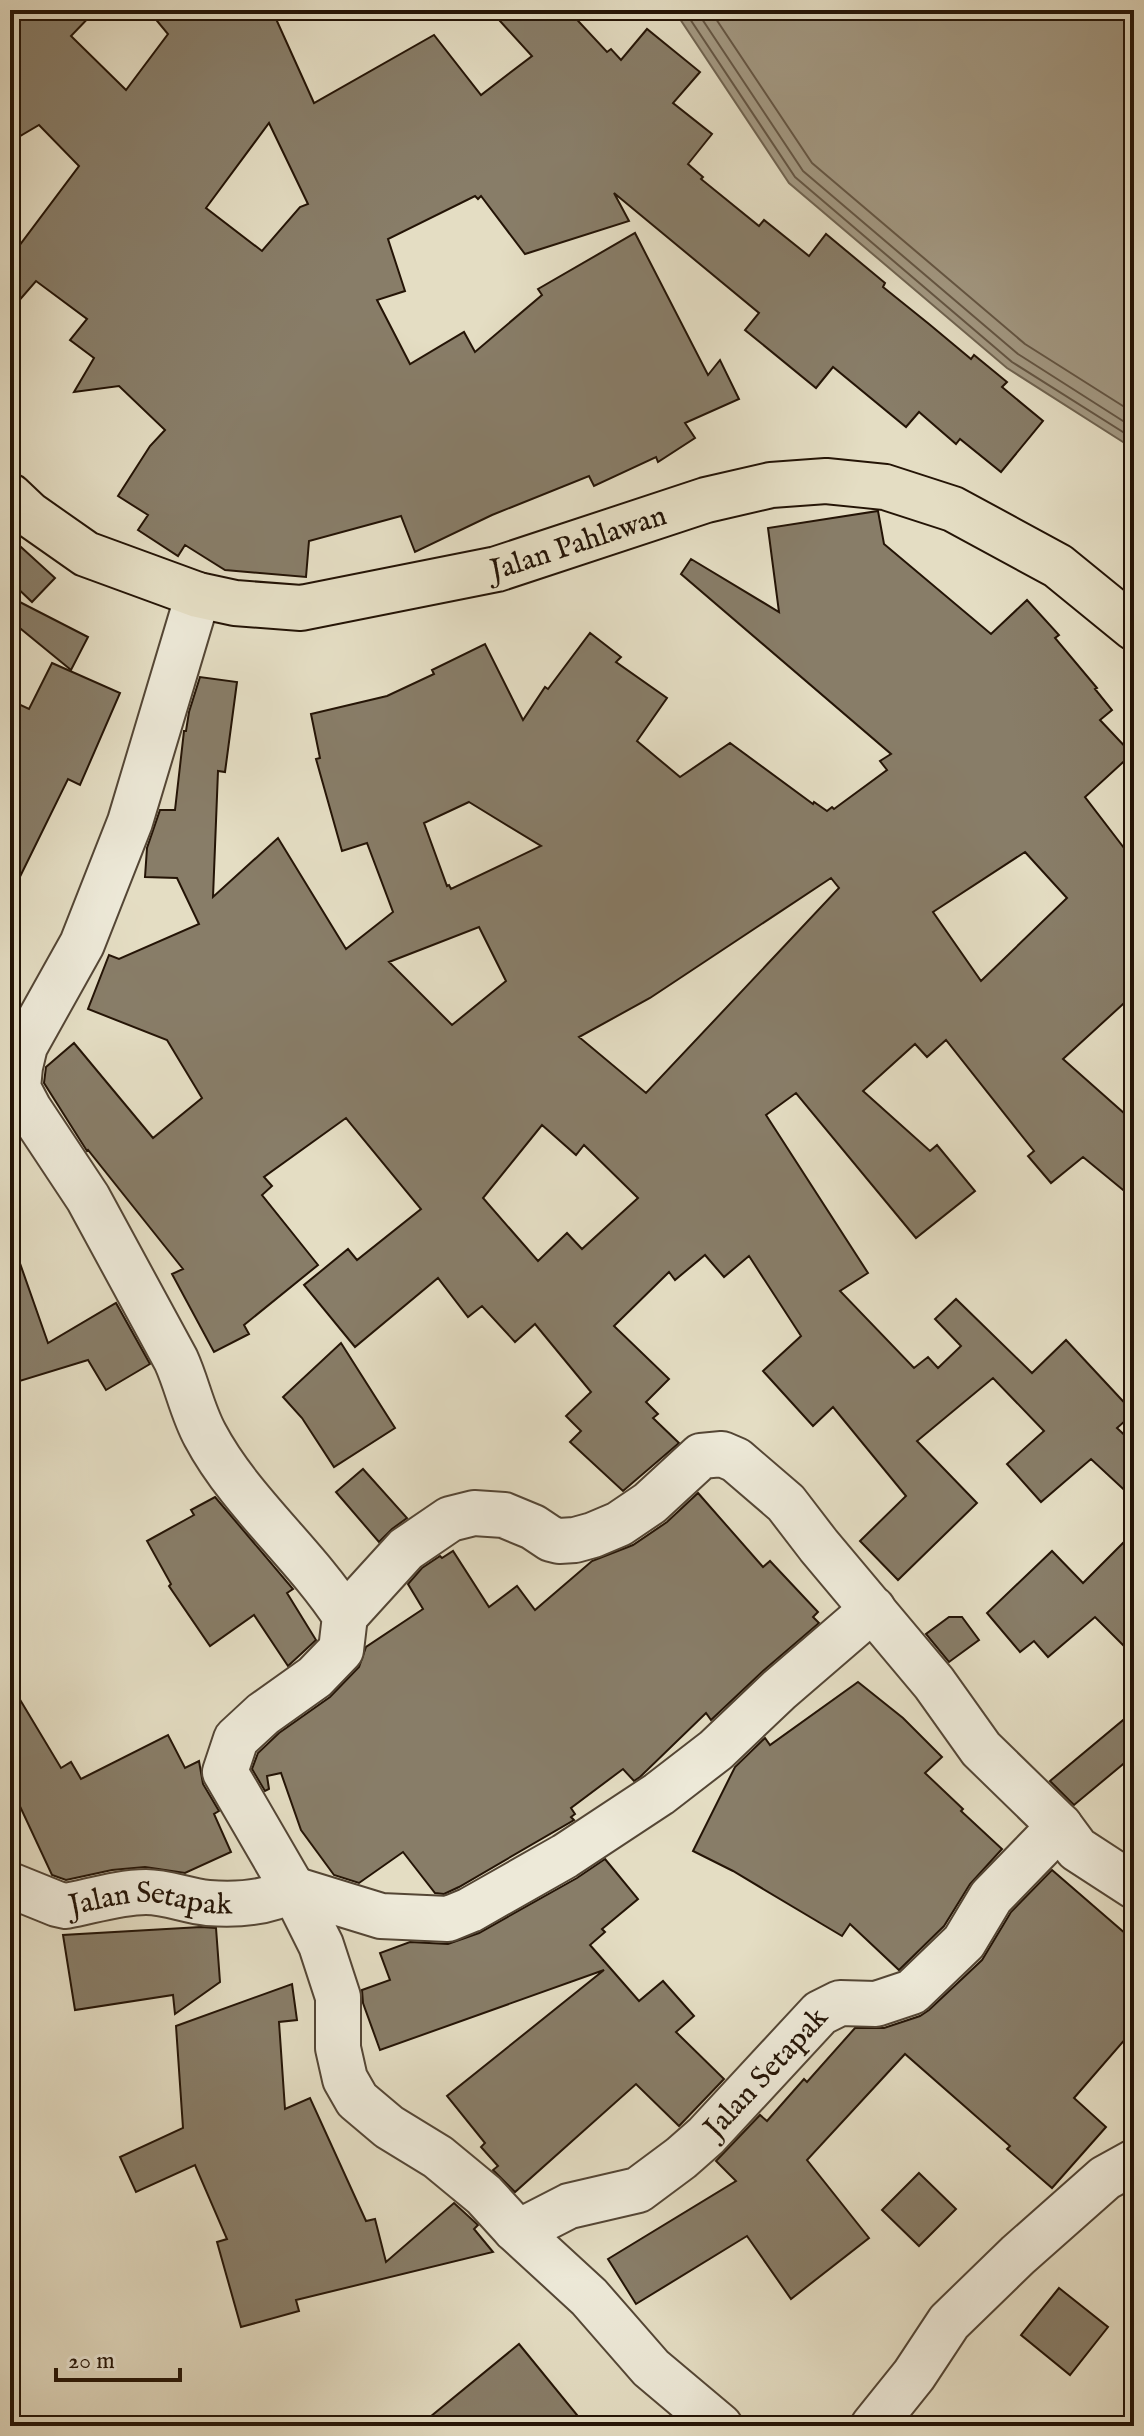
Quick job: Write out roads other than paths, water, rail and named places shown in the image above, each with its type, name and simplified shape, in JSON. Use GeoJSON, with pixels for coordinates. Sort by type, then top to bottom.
{"type":"FeatureCollection","features":[{"type":"Feature","properties":{"kind":"highway","name":"Jalan Pahlawan"},"geometry":{"type":"LineString","coordinates":[[10,496],[29,514],[86,554],[198,595],[235,603],[301,608],[497,569],[706,500],[771,485],[826,481],[885,487],[953,509],[1058,566],[1134,628]]}},
{"type":"Feature","properties":{"kind":"street"},"geometry":{"type":"LineString","coordinates":[[198,595],[130,822],[82,944],[25,1046],[18,1088],[88,1198],[169,1346],[187,1383],[192,1407],[205,1435],[234,1480],[345,1616]]}},
{"type":"Feature","properties":{"kind":"street"},"geometry":{"type":"LineString","coordinates":[[720,2426],[651,2368],[589,2297],[515,2229],[484,2195],[389,2127],[357,2100],[345,2079],[338,2048],[338,1997],[321,1945],[293,1889],[225,1772],[236,1739],[263,1714],[315,1677],[341,1650],[345,1616],[406,1549],[450,1519],[474,1513],[504,1515],[533,1527],[551,1539],[575,1540],[619,1524],[650,1503],[701,1456],[722,1454],[736,1460],[786,1503],[934,1683],[981,1749],[1060,1826],[1077,1849],[1134,1886]]}},
{"type":"Feature","properties":{"kind":"street"},"geometry":{"type":"LineString","coordinates":[[293,1889],[381,1916],[448,1919],[470,1910],[565,1856],[659,1794],[716,1750],[779,1690],[873,1609]]}},
{"type":"Feature","properties":{"kind":"street","name":"Jalan Setapak"},"geometry":{"type":"LineString","coordinates":[[515,2229],[530,2226],[569,2206],[638,2190],[706,2136],[820,2013],[840,2003],[876,2004],[912,1992],[964,1942],[991,1897],[1060,1826]]}},
{"type":"Feature","properties":{"kind":"street","name":"Jalan Setapak"},"geometry":{"type":"LineString","coordinates":[[10,1885],[66,1906],[127,1893],[148,1892],[209,1903],[245,1902],[278,1898],[293,1889]]}},
{"type":"Feature","properties":{"kind":"street"},"geometry":{"type":"LineString","coordinates":[[873,2426],[914,2375],[949,2322],[1018,2255],[1105,2178],[1134,2162]]}},
{"type":"Feature","properties":{"kind":"water"},"geometry":{"type":"Polygon","coordinates":[[[674,10],[1134,10],[1134,449],[1007,368],[789,183],[674,10]]]}}]}
